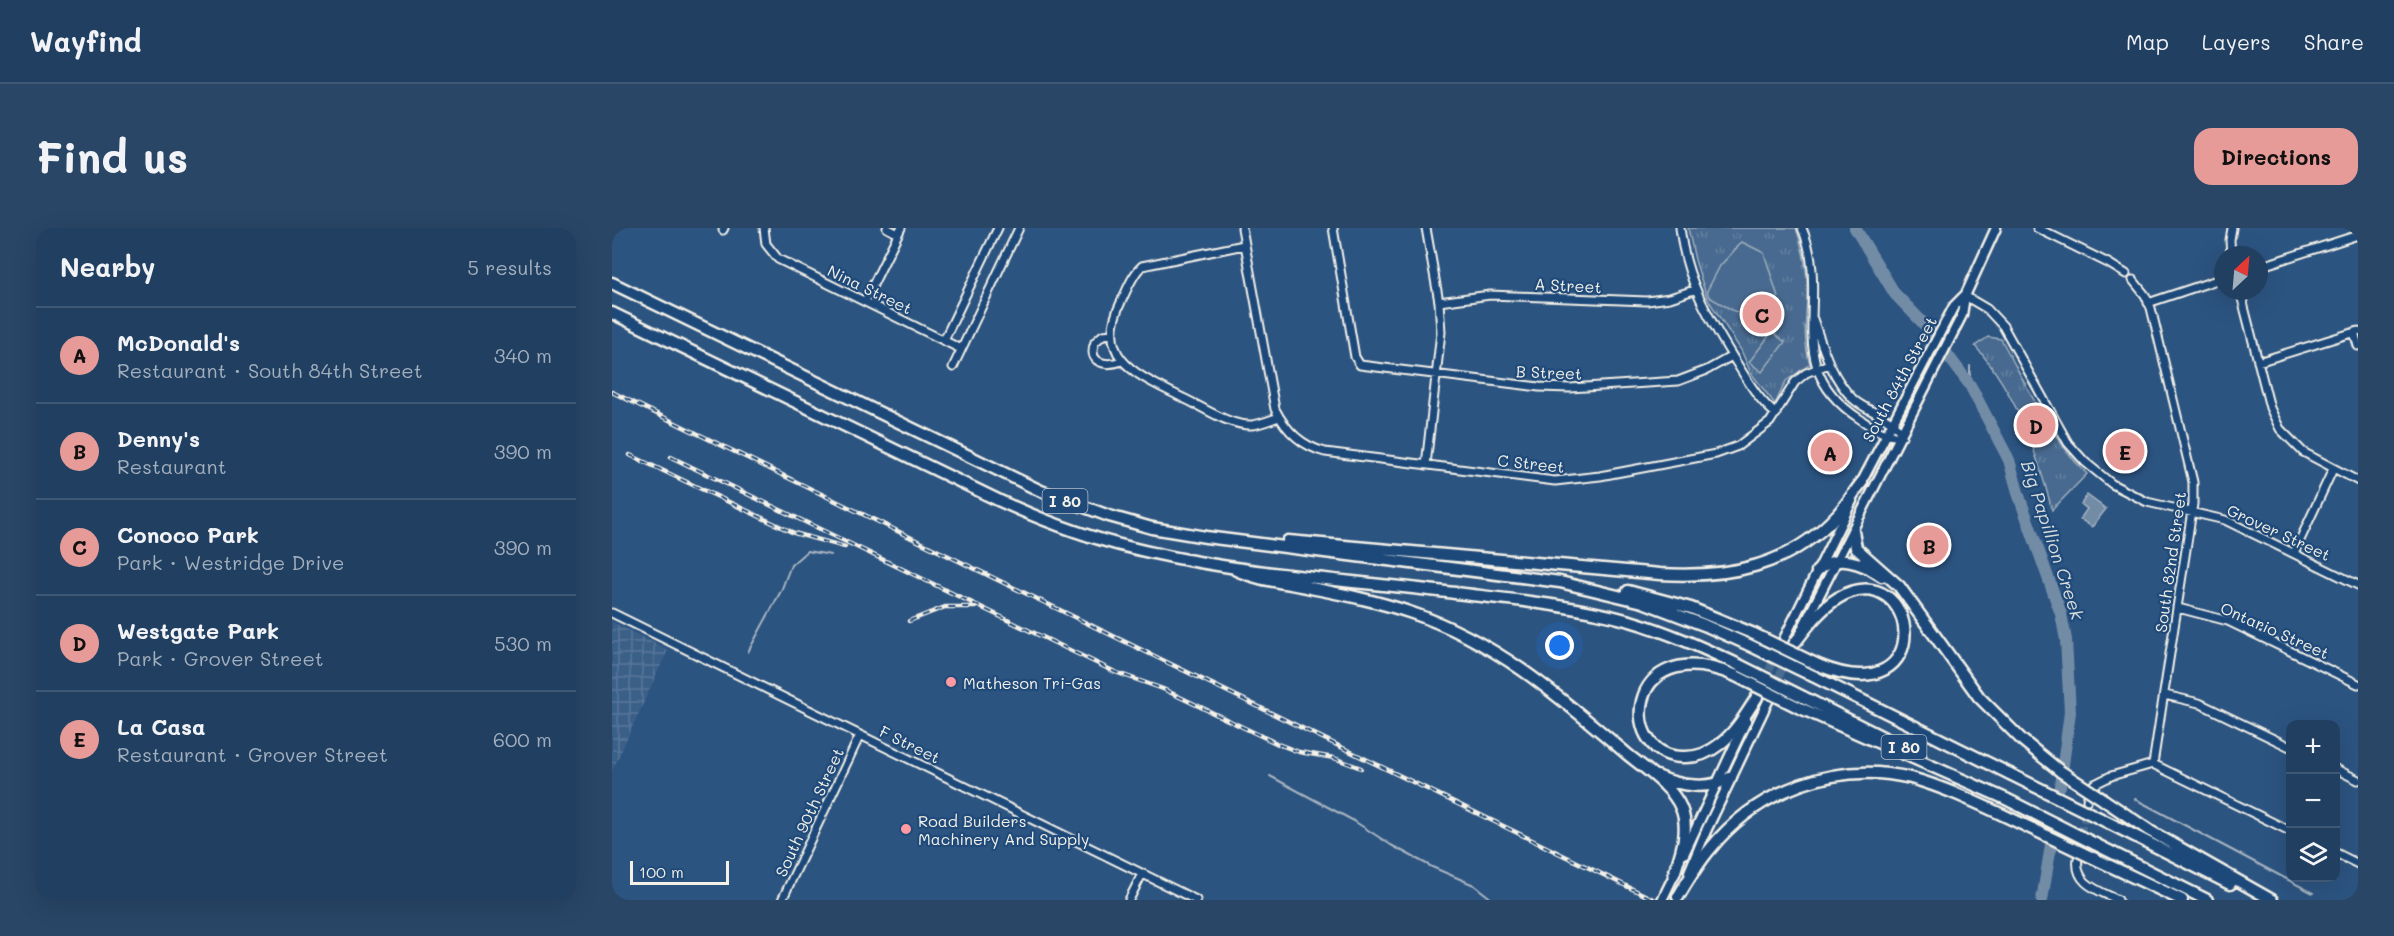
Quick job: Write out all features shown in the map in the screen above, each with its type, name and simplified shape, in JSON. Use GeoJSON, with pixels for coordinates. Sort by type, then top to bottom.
{"type":"FeatureCollection","features":[{"type":"Feature","properties":{"kind":"highway","name":"I 80"},"geometry":{"type":"LineString","coordinates":[[612,283],[1041,491],[1109,516],[1168,531],[1560,582],[1643,602],[1749,645],[2263,900]]}},
{"type":"Feature","properties":{"kind":"highway","name":"I 80"},"geometry":{"type":"LineString","coordinates":[[612,313],[1032,515],[1131,548],[1224,565],[1517,600],[1589,612],[1658,630],[1800,702],[2006,799],[2207,900]]}},
{"type":"Feature","properties":{"kind":"highway"},"geometry":{"type":"LineString","coordinates":[[1168,531],[1660,574],[1711,574],[1736,572],[1754,567],[1799,546],[1834,518],[1862,482]]}},
{"type":"Feature","properties":{"kind":"highway"},"geometry":{"type":"LineString","coordinates":[[1853,531],[1856,548],[1890,576],[1978,697],[2022,740],[2060,771],[2150,831],[2272,900]]}},
{"type":"Feature","properties":{"kind":"highway"},"geometry":{"type":"LineString","coordinates":[[1818,571],[1828,562],[1854,563],[1872,569],[1907,597]]}},
{"type":"Feature","properties":{"kind":"highway"},"geometry":{"type":"LineString","coordinates":[[1224,565],[1253,578],[1335,592],[1391,606],[1431,619],[1497,652],[1539,681],[1669,790],[1681,808],[1684,824],[1684,838],[1674,874]]}},
{"type":"Feature","properties":{"kind":"highway"},"geometry":{"type":"LineString","coordinates":[[1560,582],[1644,594],[1691,608],[1754,634],[1818,665],[1854,675],[1874,673],[1892,663],[1904,647],[1906,627],[1899,610],[1886,597],[1863,590],[1846,595],[1832,603],[1790,644]]}},
{"type":"Feature","properties":{"kind":"highway"},"geometry":{"type":"LineString","coordinates":[[1736,670],[1691,665],[1672,667],[1658,675],[1646,688],[1641,704],[1641,722],[1649,741],[1664,753],[1674,756],[1683,758],[1704,754],[1713,750],[1730,735],[1758,695]]}},
{"type":"Feature","properties":{"kind":"highway"},"geometry":{"type":"LineString","coordinates":[[1639,764],[1658,777],[1676,783],[1716,784],[1731,777]]}},
{"type":"Feature","properties":{"kind":"highway"},"geometry":{"type":"LineString","coordinates":[[1677,898],[1710,848],[1737,822],[1769,799],[1819,778],[1858,773],[1909,778],[1944,789],[2182,900]]}},
{"type":"Feature","properties":{"kind":"main road","name":"South 84th Street"},"geometry":{"type":"LineString","coordinates":[[1790,644],[1838,561],[1927,386],[1962,315],[1965,296],[1996,228]]}},
{"type":"Feature","properties":{"kind":"main road","name":"South 84th Street"},"geometry":{"type":"LineString","coordinates":[[1790,644],[1818,571],[1862,482],[1954,306],[1965,296]]}},
{"type":"Feature","properties":{"kind":"main road"},"geometry":{"type":"LineString","coordinates":[[1662,900],[1758,695]]}},
{"type":"Feature","properties":{"kind":"main road"},"geometry":{"type":"LineString","coordinates":[[1677,898],[1769,699]]}},
{"type":"Feature","properties":{"kind":"street","name":"Nina Street"},"geometry":{"type":"LineString","coordinates":[[764,228],[769,251],[778,259],[961,349]]}},
{"type":"Feature","properties":{"kind":"street"},"geometry":{"type":"LineString","coordinates":[[865,301],[900,231],[886,228]]}},
{"type":"Feature","properties":{"kind":"street"},"geometry":{"type":"LineString","coordinates":[[944,340],[998,228]]}},
{"type":"Feature","properties":{"kind":"street"},"geometry":{"type":"LineString","coordinates":[[953,367],[1019,228]]}},
{"type":"Feature","properties":{"kind":"street"},"geometry":{"type":"LineString","coordinates":[[1242,228],[1272,402],[1279,417],[1251,425],[1231,421],[1141,376],[1122,361],[1114,346],[1112,334],[1118,308],[1135,273],[1142,266],[1244,245]]}},
{"type":"Feature","properties":{"kind":"street","name":"B Street"},"geometry":{"type":"LineString","coordinates":[[1333,228],[1355,357],[1360,365],[1552,388],[1678,381],[1694,376],[1732,356]]}},
{"type":"Feature","properties":{"kind":"street"},"geometry":{"type":"LineString","coordinates":[[1426,228],[1439,302],[1441,332],[1426,465]]}},
{"type":"Feature","properties":{"kind":"street"},"geometry":{"type":"LineString","coordinates":[[1680,228],[1682,247],[1695,290],[1707,316],[1758,398],[1776,414]]}},
{"type":"Feature","properties":{"kind":"street"},"geometry":{"type":"LineString","coordinates":[[1802,228],[1813,271],[1813,320],[1810,338],[1816,368],[1822,381],[1840,404],[1854,415],[1887,435],[1902,436]]}},
{"type":"Feature","properties":{"kind":"street"},"geometry":{"type":"LineString","coordinates":[[2037,228],[2108,262],[2126,274]]}},
{"type":"Feature","properties":{"kind":"street"},"geometry":{"type":"LineString","coordinates":[[2230,246],[2232,228]]}},
{"type":"Feature","properties":{"kind":"street"},"geometry":{"type":"LineString","coordinates":[[2268,264],[2358,236]]}},
{"type":"Feature","properties":{"kind":"street","name":"South 82nd Street"},"geometry":{"type":"LineString","coordinates":[[2133,280],[2148,303],[2192,474],[2194,491],[2153,764]]}},
{"type":"Feature","properties":{"kind":"street"},"geometry":{"type":"LineString","coordinates":[[2148,303],[2214,282]]}},
{"type":"Feature","properties":{"kind":"street","name":"A Street"},"geometry":{"type":"LineString","coordinates":[[1439,302],[1490,295],[1647,301],[1670,298],[1695,290]]}},
{"type":"Feature","properties":{"kind":"street","name":"Grover Street"},"geometry":{"type":"LineString","coordinates":[[1965,296],[1987,309],[2002,326],[2058,427],[2085,462],[2112,484],[2137,498],[2158,506],[2225,520],[2358,585]]}},
{"type":"Feature","properties":{"kind":"street"},"geometry":{"type":"LineString","coordinates":[[2242,300],[2270,408],[2280,429],[2303,452],[2358,481]]}},
{"type":"Feature","properties":{"kind":"street"},"geometry":{"type":"LineString","coordinates":[[1813,320],[1829,364],[1839,382],[1854,400],[1893,423],[1902,436]]}},
{"type":"Feature","properties":{"kind":"street"},"geometry":{"type":"LineString","coordinates":[[2258,363],[2356,332],[2358,346]]}},
{"type":"Feature","properties":{"kind":"street"},"geometry":{"type":"LineString","coordinates":[[1112,334],[1103,335],[1095,342],[1093,352],[1102,364],[1108,365],[1122,361]]}},
{"type":"Feature","properties":{"kind":"street","name":"C Street"},"geometry":{"type":"LineString","coordinates":[[1279,417],[1296,438],[1319,451],[1555,481],[1572,481],[1722,453],[1754,436],[1770,422],[1795,382],[1816,368],[1829,364]]}},
{"type":"Feature","properties":{"kind":"street"},"geometry":{"type":"LineString","coordinates":[[2294,553],[2333,469]]}},
{"type":"Feature","properties":{"kind":"street","name":"Ontario Street"},"geometry":{"type":"LineString","coordinates":[[2178,608],[2228,621],[2358,684]]}},
{"type":"Feature","properties":{"kind":"street","name":"F Street"},"geometry":{"type":"LineString","coordinates":[[612,613],[1196,900]]}},
{"type":"Feature","properties":{"kind":"street"},"geometry":{"type":"LineString","coordinates":[[2165,696],[2199,703],[2286,745]]}},
{"type":"Feature","properties":{"kind":"street","name":"South 90th Street"},"geometry":{"type":"LineString","coordinates":[[782,900],[860,735]]}},
{"type":"Feature","properties":{"kind":"street"},"geometry":{"type":"LineString","coordinates":[[2093,785],[2111,776],[2153,764],[2286,829]]}},
{"type":"Feature","properties":{"kind":"street"},"geometry":{"type":"LineString","coordinates":[[2340,771],[2358,780]]}},
{"type":"Feature","properties":{"kind":"street"},"geometry":{"type":"LineString","coordinates":[[2340,855],[2358,864]]}},
{"type":"Feature","properties":{"kind":"street"},"geometry":{"type":"LineString","coordinates":[[2077,859],[2081,880],[2118,900]]}},
{"type":"Feature","properties":{"kind":"street"},"geometry":{"type":"LineString","coordinates":[[1130,900],[1142,874]]}},
{"type":"Feature","properties":{"kind":"shaded area"},"geometry":{"type":"Polygon","coordinates":[[[2087,495],[2106,509],[2092,527],[2080,519],[2087,509],[2081,504],[2087,495]]]}},
{"type":"Feature","properties":{"kind":"shaded area"},"geometry":{"type":"Polygon","coordinates":[[[612,622],[668,650],[612,771],[612,622]]]}},
{"type":"Feature","properties":{"kind":"green space"},"geometry":{"type":"Polygon","coordinates":[[[1688,228],[1796,228],[1806,269],[1805,333],[1810,364],[1786,381],[1775,404],[1751,373],[1741,350],[1707,298],[1688,228]]]}},
{"type":"Feature","properties":{"kind":"green space"},"geometry":{"type":"Polygon","coordinates":[[[1742,242],[1764,253],[1778,297],[1764,319],[1734,311],[1709,297],[1707,291],[1720,266],[1742,242]]]}},
{"type":"Feature","properties":{"kind":"green space"},"geometry":{"type":"Polygon","coordinates":[[[1772,332],[1785,342],[1762,372],[1749,362],[1772,332]]]}},
{"type":"Feature","properties":{"kind":"green space"},"geometry":{"type":"Polygon","coordinates":[[[1988,337],[2001,339],[2050,427],[2087,474],[2052,510],[2032,445],[2023,424],[2002,383],[1975,346],[1988,337]]]}},
{"type":"Feature","properties":{"kind":"waterway","name":"Big Papillion Creek"},"geometry":{"type":"LineString","coordinates":[[1855,228],[1895,294],[1926,326],[1970,385],[2009,460],[2019,496],[2061,614],[2066,640],[2070,712],[2063,765]]}},
{"type":"Feature","properties":{"kind":"waterway"},"geometry":{"type":"LineString","coordinates":[[1970,366],[1970,385]]}},
{"type":"Feature","properties":{"kind":"waterway"},"geometry":{"type":"LineString","coordinates":[[748,652],[781,591],[791,565],[807,551],[831,555]]}},
{"type":"Feature","properties":{"kind":"waterway"},"geometry":{"type":"LineString","coordinates":[[1270,776],[1354,821],[1391,845],[1432,867],[1474,885],[1493,900]]}},
{"type":"Feature","properties":{"kind":"waterway","name":"Big Papillion Creek"},"geometry":{"type":"LineString","coordinates":[[2060,786],[2061,778]]}},
{"type":"Feature","properties":{"kind":"waterway"},"geometry":{"type":"LineString","coordinates":[[2135,799],[2313,893]]}},
{"type":"Feature","properties":{"kind":"waterway","name":"Big Papillion Creek"},"geometry":{"type":"LineString","coordinates":[[2042,900],[2051,845]]}},
{"type":"Feature","properties":{"kind":"tunnel"},"geometry":{"type":"LineString","coordinates":[[1764,681],[1783,641]]}},
{"type":"Feature","properties":{"kind":"tunnel"},"geometry":{"type":"LineString","coordinates":[[1774,688],[1787,658]]}},
{"type":"Feature","properties":{"kind":"tunnel"},"geometry":{"type":"LineString","coordinates":[[2078,853],[2087,800]]}},
{"type":"Feature","properties":{"kind":"railway"},"geometry":{"type":"LineString","coordinates":[[612,392],[1655,900]]}},
{"type":"Feature","properties":{"kind":"railway"},"geometry":{"type":"LineString","coordinates":[[630,455],[794,533],[845,547]]}},
{"type":"Feature","properties":{"kind":"railway"},"geometry":{"type":"LineString","coordinates":[[671,457],[1115,672],[1163,689],[1278,744],[1299,752],[1334,758],[1361,768]]}},
{"type":"Feature","properties":{"kind":"railway"},"geometry":{"type":"LineString","coordinates":[[909,621],[945,607],[975,607]]}},
{"type":"Feature","properties":{"kind":"place","name":"Conoco Park"},"geometry":{"type":"Point","coordinates":[1762,314]}},
{"type":"Feature","properties":{"kind":"place","name":"Westgate Park"},"geometry":{"type":"Point","coordinates":[2036,425]}},
{"type":"Feature","properties":{"kind":"place","name":"La Casa"},"geometry":{"type":"Point","coordinates":[2125,451]}},
{"type":"Feature","properties":{"kind":"place","name":"McDonald's"},"geometry":{"type":"Point","coordinates":[1830,452]}},
{"type":"Feature","properties":{"kind":"place","name":"Denny's"},"geometry":{"type":"Point","coordinates":[1929,545]}},
{"type":"Feature","properties":{"kind":"place","name":"Matheson Tri-Gas"},"geometry":{"type":"Point","coordinates":[951,682]}},
{"type":"Feature","properties":{"kind":"place","name":"Road Builders Machinery And Supply"},"geometry":{"type":"Point","coordinates":[906,829]}}]}
